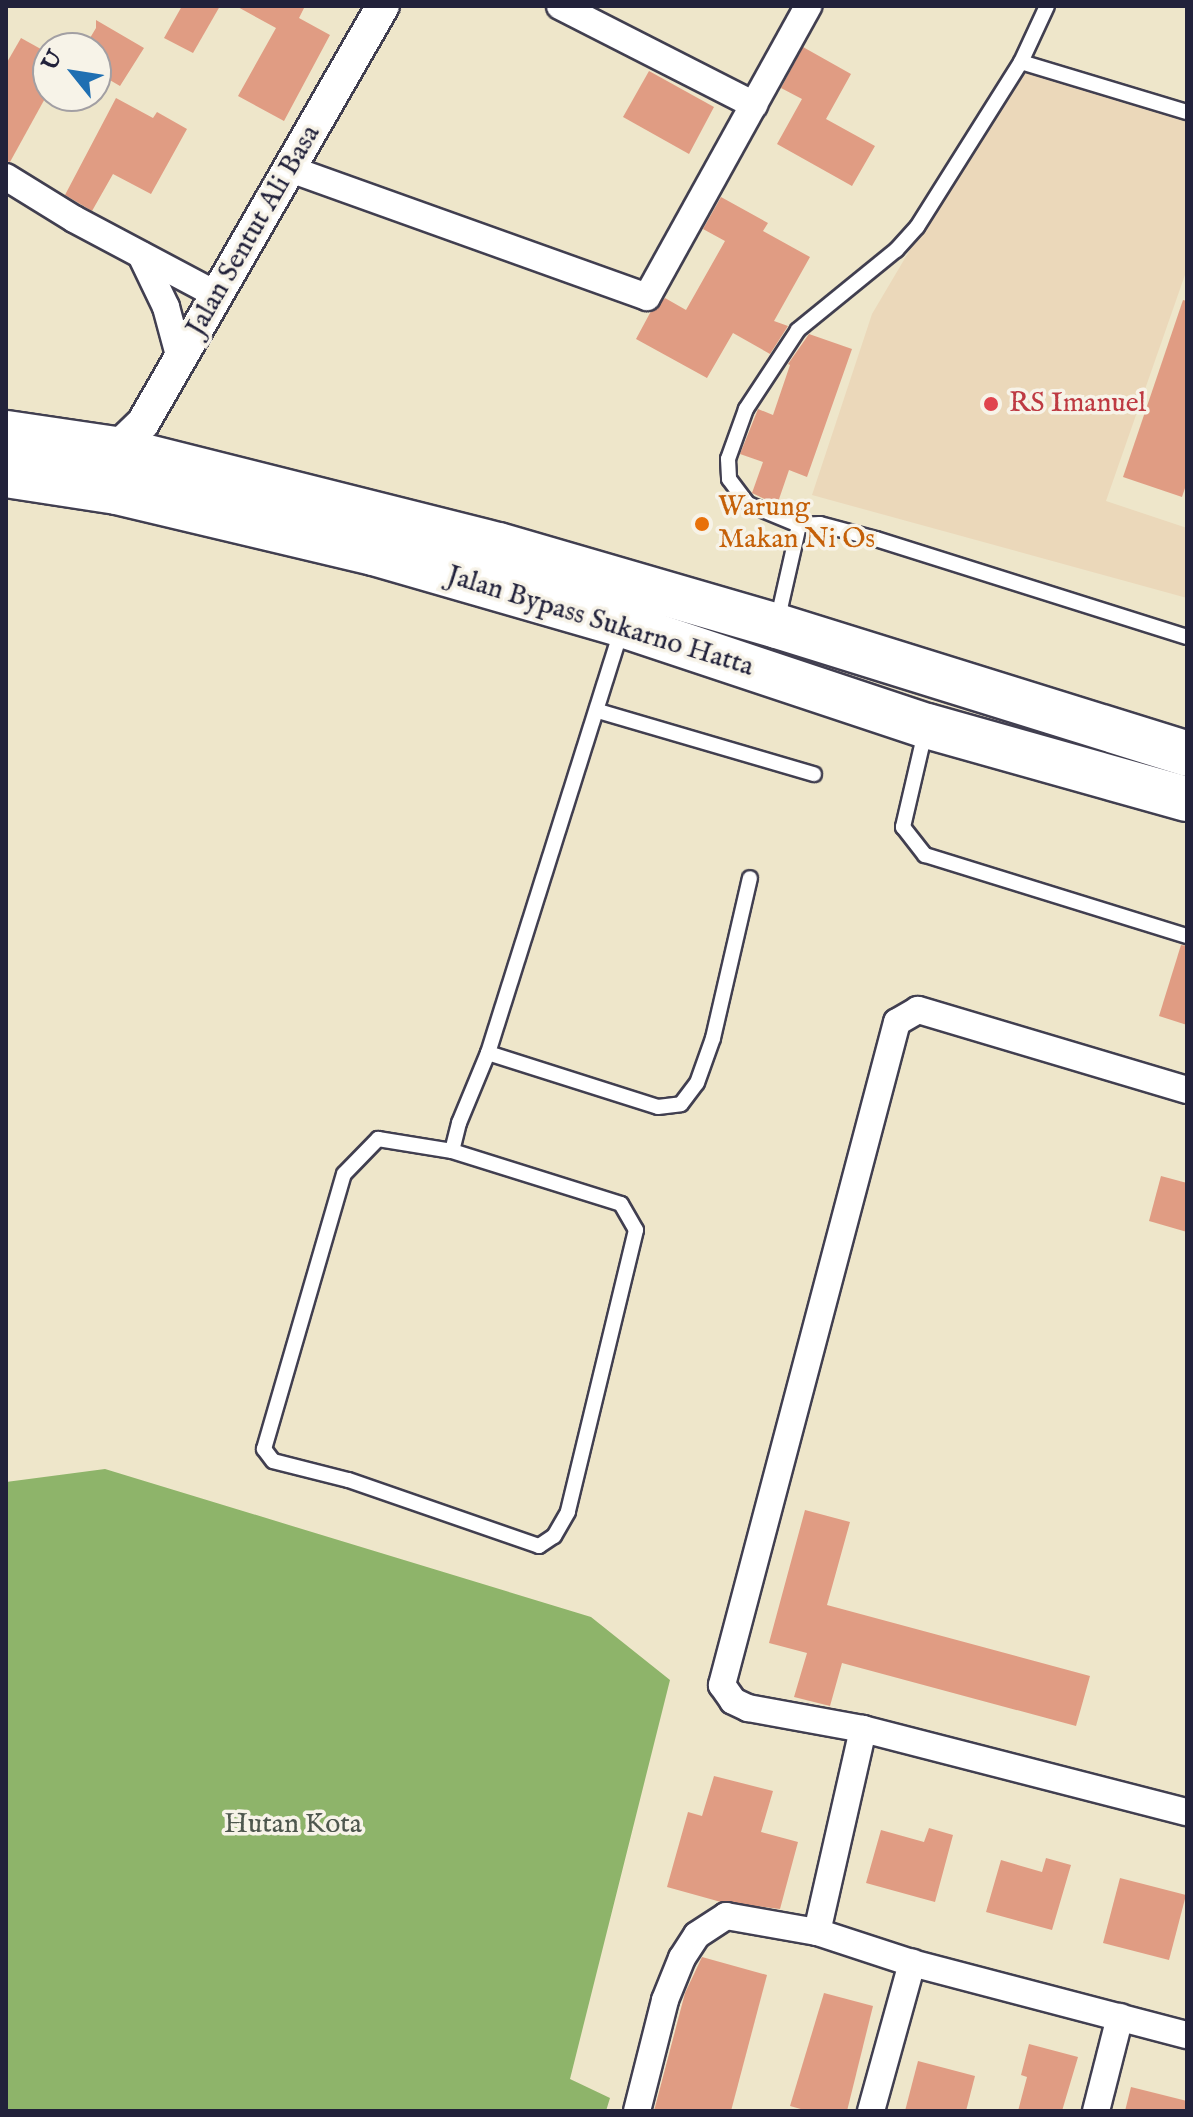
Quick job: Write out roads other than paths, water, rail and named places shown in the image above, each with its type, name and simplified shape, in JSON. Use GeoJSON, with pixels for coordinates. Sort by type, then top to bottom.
{"type":"FeatureCollection","features":[{"type":"Feature","properties":{"kind":"highway","name":"Jalan Bypass Sukarno Hatta"},"geometry":{"type":"LineString","coordinates":[[6,433],[116,449],[498,545],[777,626],[1185,754]]}},
{"type":"Feature","properties":{"kind":"highway","name":"Jalan Bypass Sukarno Hatta"},"geometry":{"type":"LineString","coordinates":[[6,475],[117,492],[374,553],[623,625],[927,726],[1180,797]]}},
{"type":"Feature","properties":{"kind":"highway"},"geometry":{"type":"LineString","coordinates":[[1066,763],[1080,757],[1087,749],[1087,733],[1077,721]]}},
{"type":"Feature","properties":{"kind":"highway"},"geometry":{"type":"LineString","coordinates":[[1180,797],[1161,782],[1161,770],[1167,759],[1185,754]]}},
{"type":"Feature","properties":{"kind":"street","name":"Jalan Sentut Ali Basa"},"geometry":{"type":"LineString","coordinates":[[116,449],[143,423],[383,6]]}},
{"type":"Feature","properties":{"kind":"street"},"geometry":{"type":"LineString","coordinates":[[560,6],[754,105]]}},
{"type":"Feature","properties":{"kind":"street"},"geometry":{"type":"LineString","coordinates":[[290,169],[647,297],[808,6]]}},
{"type":"Feature","properties":{"kind":"street"},"geometry":{"type":"LineString","coordinates":[[6,177],[217,295]]}},
{"type":"Feature","properties":{"kind":"street"},"geometry":{"type":"LineString","coordinates":[[141,255],[166,307],[180,359]]}},
{"type":"Feature","properties":{"kind":"street"},"geometry":{"type":"LineString","coordinates":[[1186,1806],[863,1729],[748,1708],[733,1701],[722,1685],[897,1022],[918,1010],[1187,1090]]}},
{"type":"Feature","properties":{"kind":"street"},"geometry":{"type":"LineString","coordinates":[[817,1932],[863,1729]]}},
{"type":"Feature","properties":{"kind":"street"},"geometry":{"type":"LineString","coordinates":[[637,2111],[665,2000],[682,1958],[697,1935],[726,1916],[817,1932],[912,1963],[1187,2035]]}},
{"type":"Feature","properties":{"kind":"street"},"geometry":{"type":"LineString","coordinates":[[871,2111],[912,1963]]}},
{"type":"Feature","properties":{"kind":"street"},"geometry":{"type":"LineString","coordinates":[[1096,2111],[1120,2017]]}},
{"type":"Feature","properties":{"kind":"lane"},"geometry":{"type":"LineString","coordinates":[[1047,6],[1021,62],[917,227],[896,250],[798,330],[746,409],[728,459],[729,479],[748,504],[799,525],[820,524],[876,539],[1187,637]]}},
{"type":"Feature","properties":{"kind":"lane"},"geometry":{"type":"LineString","coordinates":[[1021,62],[1187,112]]}},
{"type":"Feature","properties":{"kind":"lane"},"geometry":{"type":"LineString","coordinates":[[777,626],[799,525]]}},
{"type":"Feature","properties":{"kind":"lane"},"geometry":{"type":"LineString","coordinates":[[452,1151],[459,1123],[488,1053],[623,625]]}},
{"type":"Feature","properties":{"kind":"lane"},"geometry":{"type":"LineString","coordinates":[[598,711],[814,774]]}},
{"type":"Feature","properties":{"kind":"lane"},"geometry":{"type":"LineString","coordinates":[[927,726],[903,827],[925,855],[1187,936]]}},
{"type":"Feature","properties":{"kind":"lane"},"geometry":{"type":"LineString","coordinates":[[488,1053],[658,1107],[681,1104],[697,1083],[713,1038],[750,878]]}},
{"type":"Feature","properties":{"kind":"lane"},"geometry":{"type":"LineString","coordinates":[[378,1139],[452,1151],[621,1204],[636,1230],[568,1512],[554,1536],[539,1546],[348,1480],[273,1461],[264,1449],[344,1174],[378,1139]]}},
{"type":"Feature","properties":{"kind":"place","name":"RS Imanuel"},"geometry":{"type":"Point","coordinates":[991,404]}},
{"type":"Feature","properties":{"kind":"place","name":"Warung Makan Ni Os"},"geometry":{"type":"Point","coordinates":[702,524]}},
{"type":"Feature","properties":{"kind":"park label","name":"Hutan Kota"},"geometry":{"type":"Point","coordinates":[293,1825]}}]}
